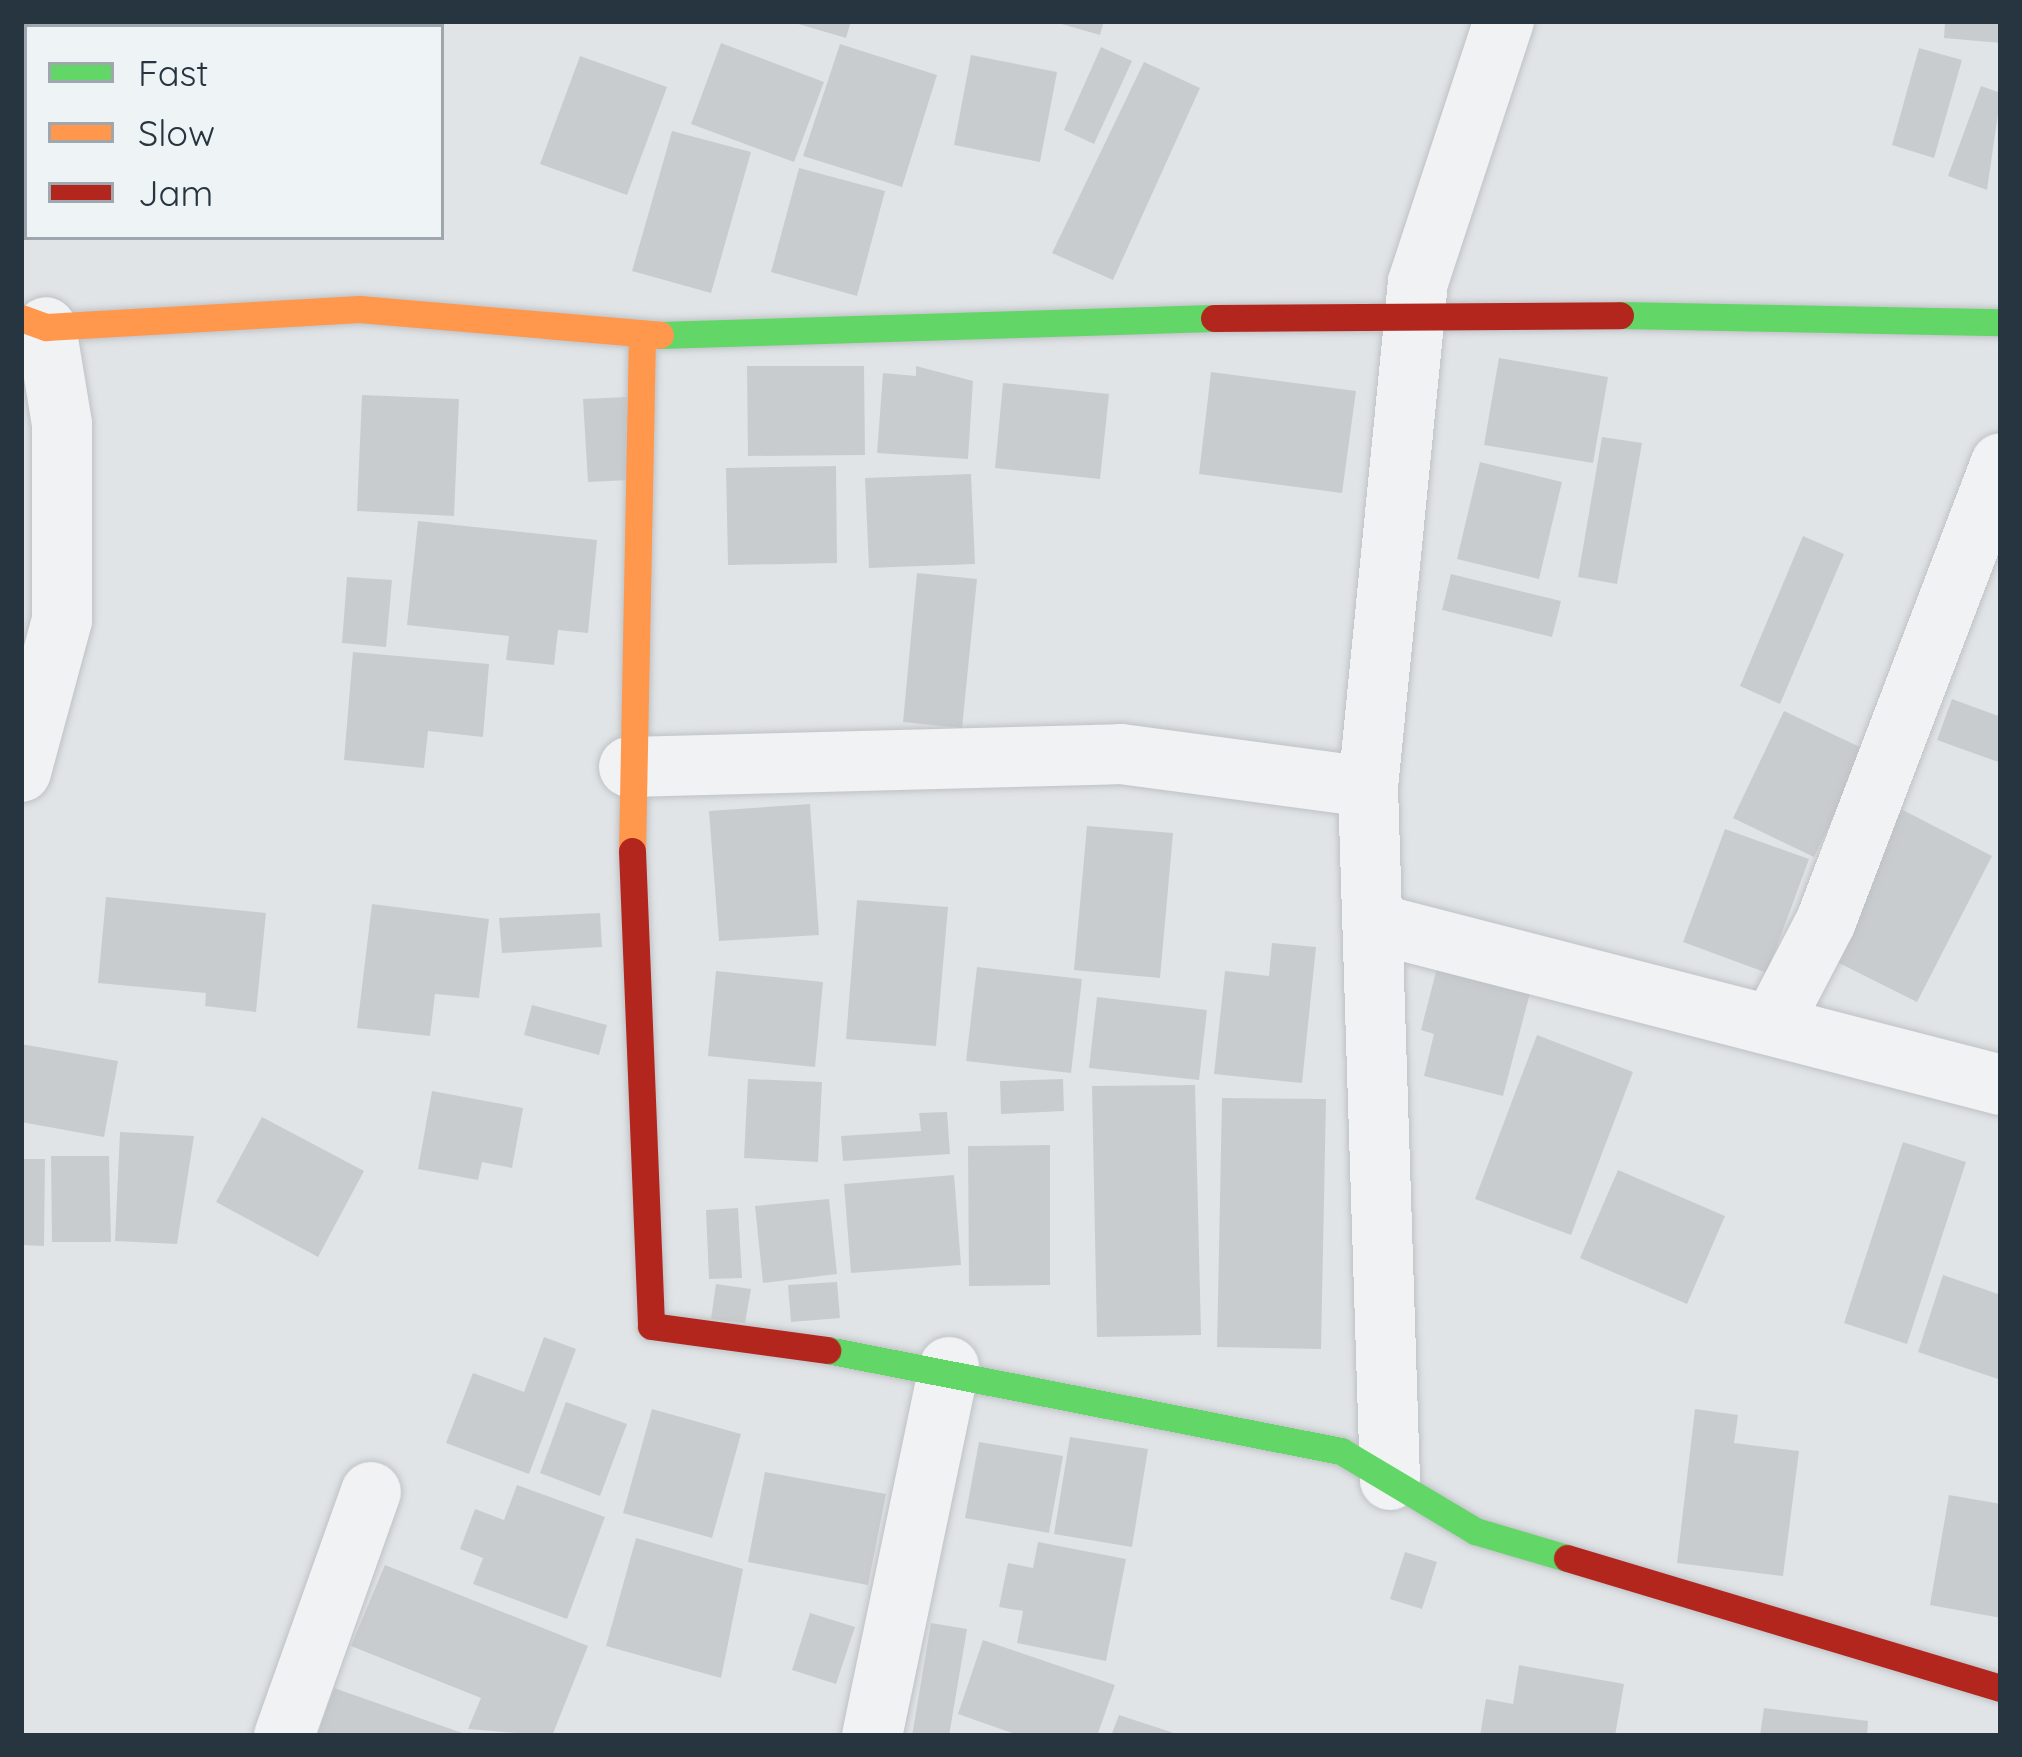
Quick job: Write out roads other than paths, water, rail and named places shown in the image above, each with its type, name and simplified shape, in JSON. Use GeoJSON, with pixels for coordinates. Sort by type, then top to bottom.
{"type":"FeatureCollection","features":[{"type":"Feature","properties":{"kind":"street"},"geometry":{"type":"LineString","coordinates":[[1366,1465],[1388,1407],[1377,924],[1368,787],[1416,312],[1504,21]]}},
{"type":"Feature","properties":{"kind":"street"},"geometry":{"type":"LineString","coordinates":[[21,772],[62,620],[62,424],[34,322],[311,308],[642,336],[1416,312],[2001,322]]}},
{"type":"Feature","properties":{"kind":"street"},"geometry":{"type":"LineString","coordinates":[[642,336],[629,767],[651,1326],[949,1367],[1366,1465],[1475,1531],[2001,1688]]}},
{"type":"Feature","properties":{"kind":"street"},"geometry":{"type":"LineString","coordinates":[[1774,1021],[1826,921],[2001,463]]}},
{"type":"Feature","properties":{"kind":"street"},"geometry":{"type":"LineString","coordinates":[[629,767],[1121,754],[1368,787]]}},
{"type":"Feature","properties":{"kind":"street"},"geometry":{"type":"LineString","coordinates":[[1377,924],[1774,1021],[2001,1085]]}},
{"type":"Feature","properties":{"kind":"street"},"geometry":{"type":"LineString","coordinates":[[872,1736],[949,1367]]}},
{"type":"Feature","properties":{"kind":"street"},"geometry":{"type":"LineString","coordinates":[[284,1736],[371,1492]]}}]}
